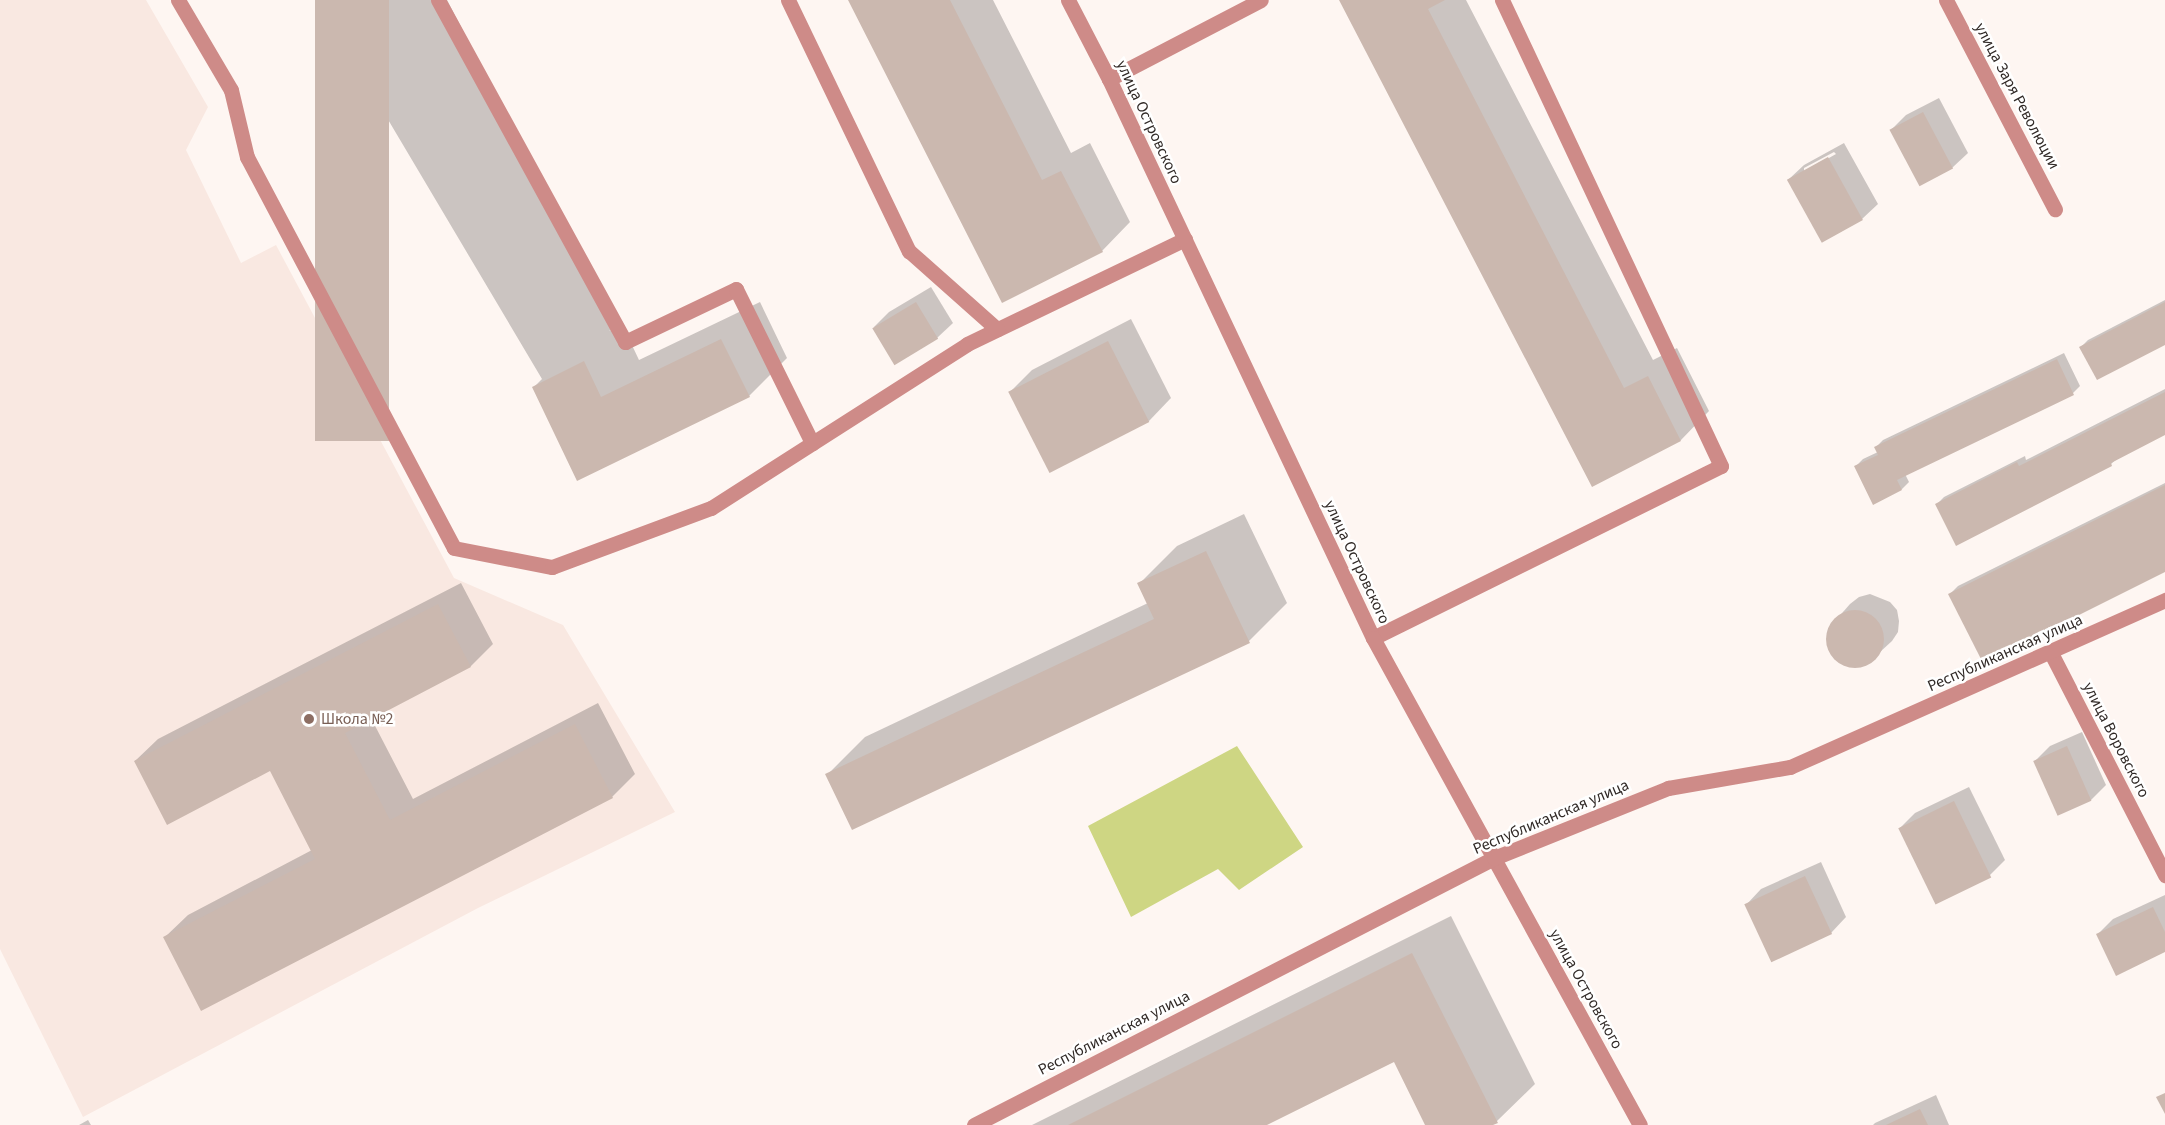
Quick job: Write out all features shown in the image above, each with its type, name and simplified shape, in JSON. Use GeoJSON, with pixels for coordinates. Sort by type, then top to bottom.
{"type":"FeatureCollection","features":[{"type":"Feature","properties":{"kind":"street"},"geometry":{"type":"LineString","coordinates":[[178,0],[231,90],[247,157],[454,548],[552,567],[711,508],[967,344],[1185,239]]}},
{"type":"Feature","properties":{"kind":"street"},"geometry":{"type":"LineString","coordinates":[[438,0],[625,342],[736,289],[812,443]]}},
{"type":"Feature","properties":{"kind":"street"},"geometry":{"type":"LineString","coordinates":[[788,0],[909,250],[997,329]]}},
{"type":"Feature","properties":{"kind":"street","name":"улица Островского"},"geometry":{"type":"LineString","coordinates":[[1068,0],[1109,79],[1373,638],[1640,1125]]}},
{"type":"Feature","properties":{"kind":"street"},"geometry":{"type":"LineString","coordinates":[[1109,79],[1262,0]]}},
{"type":"Feature","properties":{"kind":"street"},"geometry":{"type":"LineString","coordinates":[[1373,638],[1721,466],[1502,0]]}},
{"type":"Feature","properties":{"kind":"street","name":"улица Заря Революции"},"geometry":{"type":"LineString","coordinates":[[1946,0],[2055,209]]}},
{"type":"Feature","properties":{"kind":"street","name":"Республиканская улица"},"geometry":{"type":"LineString","coordinates":[[974,1125],[1494,858],[1668,788],[1790,767],[2051,653],[2165,600]]}},
{"type":"Feature","properties":{"kind":"street","name":"улица Воровского"},"geometry":{"type":"LineString","coordinates":[[2051,653],[2165,875]]}},
{"type":"Feature","properties":{"kind":"shaded area","name":"Школа №2"},"geometry":{"type":"Polygon","coordinates":[[[0,0],[146,0],[208,107],[186,150],[241,263],[276,245],[454,578],[563,625],[675,812],[478,908],[83,1117],[0,949],[0,0]]]}},
{"type":"Feature","properties":{"kind":"green space"},"geometry":{"type":"Polygon","coordinates":[[[1237,746],[1303,847],[1239,890],[1218,869],[1131,917],[1088,826],[1237,746]]]}},
{"type":"Feature","properties":{"kind":"building"},"geometry":{"type":"Polygon","coordinates":[[[315,0],[389,0],[389,441],[315,441],[315,0]]]}},
{"type":"Feature","properties":{"kind":"building"},"geometry":{"type":"Polygon","coordinates":[[[848,0],[950,0],[1042,180],[1061,171],[1103,252],[1002,303],[848,0]]]}},
{"type":"Feature","properties":{"kind":"building"},"geometry":{"type":"Polygon","coordinates":[[[1339,0],[1445,0],[1428,9],[1624,388],[1648,376],[1681,441],[1592,487],[1339,0]]]}},
{"type":"Feature","properties":{"kind":"building"},"geometry":{"type":"Polygon","coordinates":[[[1923,112],[1953,169],[1919,186],[1889,130],[1923,112]]]}},
{"type":"Feature","properties":{"kind":"building"},"geometry":{"type":"Polygon","coordinates":[[[1828,157],[1863,220],[1822,243],[1787,180],[1828,157]]]}},
{"type":"Feature","properties":{"kind":"building"},"geometry":{"type":"Polygon","coordinates":[[[916,302],[938,339],[894,365],[872,328],[916,302]]]}},
{"type":"Feature","properties":{"kind":"building"},"geometry":{"type":"Polygon","coordinates":[[[2165,302],[2165,345],[2097,380],[2079,347],[2165,302]]]}},
{"type":"Feature","properties":{"kind":"building"},"geometry":{"type":"Polygon","coordinates":[[[721,339],[750,397],[577,481],[532,387],[584,361],[601,397],[721,339]]]}},
{"type":"Feature","properties":{"kind":"building"},"geometry":{"type":"Polygon","coordinates":[[[1108,341],[1149,422],[1050,473],[1008,392],[1108,341]]]}},
{"type":"Feature","properties":{"kind":"building"},"geometry":{"type":"Polygon","coordinates":[[[2057,359],[2074,395],[1897,480],[1902,490],[1873,505],[1854,466],[1878,455],[1874,447],[2057,359]]]}},
{"type":"Feature","properties":{"kind":"building"},"geometry":{"type":"Polygon","coordinates":[[[2165,392],[2165,435],[2111,463],[2112,466],[1956,546],[1935,504],[2017,462],[2019,466],[2165,392]]]}},
{"type":"Feature","properties":{"kind":"building"},"geometry":{"type":"Polygon","coordinates":[[[2165,485],[2165,572],[1983,663],[1948,594],[2165,485]]]}},
{"type":"Feature","properties":{"kind":"building"},"geometry":{"type":"Polygon","coordinates":[[[1206,551],[1250,643],[852,830],[825,774],[1154,619],[1137,583],[1206,551]]]}},
{"type":"Feature","properties":{"kind":"building"},"geometry":{"type":"Polygon","coordinates":[[[438,604],[471,667],[345,733],[390,820],[575,724],[613,798],[201,1011],[163,937],[315,859],[270,771],[167,825],[134,761],[438,604]]]}},
{"type":"Feature","properties":{"kind":"building"},"geometry":{"type":"Polygon","coordinates":[[[1849,610],[1861,610],[1876,618],[1884,633],[1884,645],[1876,660],[1861,668],[1849,668],[1834,660],[1826,645],[1826,633],[1834,618],[1849,610]]]}},
{"type":"Feature","properties":{"kind":"building"},"geometry":{"type":"Polygon","coordinates":[[[2067,746],[2091,801],[2058,816],[2033,761],[2067,746]]]}},
{"type":"Feature","properties":{"kind":"building"},"geometry":{"type":"Polygon","coordinates":[[[1954,801],[1991,877],[1936,905],[1898,828],[1954,801]]]}},
{"type":"Feature","properties":{"kind":"building"},"geometry":{"type":"Polygon","coordinates":[[[1805,876],[1832,934],[1771,962],[1744,904],[1805,876]]]}},
{"type":"Feature","properties":{"kind":"building"},"geometry":{"type":"Polygon","coordinates":[[[2153,907],[2165,932],[2165,952],[2116,976],[2096,934],[2153,907]]]}},
{"type":"Feature","properties":{"kind":"building"},"geometry":{"type":"Polygon","coordinates":[[[1412,953],[1498,1123],[1493,1125],[1425,1125],[1394,1062],[1267,1125],[1068,1125],[1412,953]]]}},
{"type":"Feature","properties":{"kind":"building"},"geometry":{"type":"Polygon","coordinates":[[[2165,1093],[2165,1114],[2156,1097],[2165,1093]]]}},
{"type":"Feature","properties":{"kind":"building"},"geometry":{"type":"Polygon","coordinates":[[[1920,1109],[1928,1125],[1886,1125],[1920,1109]]]}},
{"type":"Feature","properties":{"kind":"place","name":"Школа №2"},"geometry":{"type":"Point","coordinates":[309,719]}}]}
